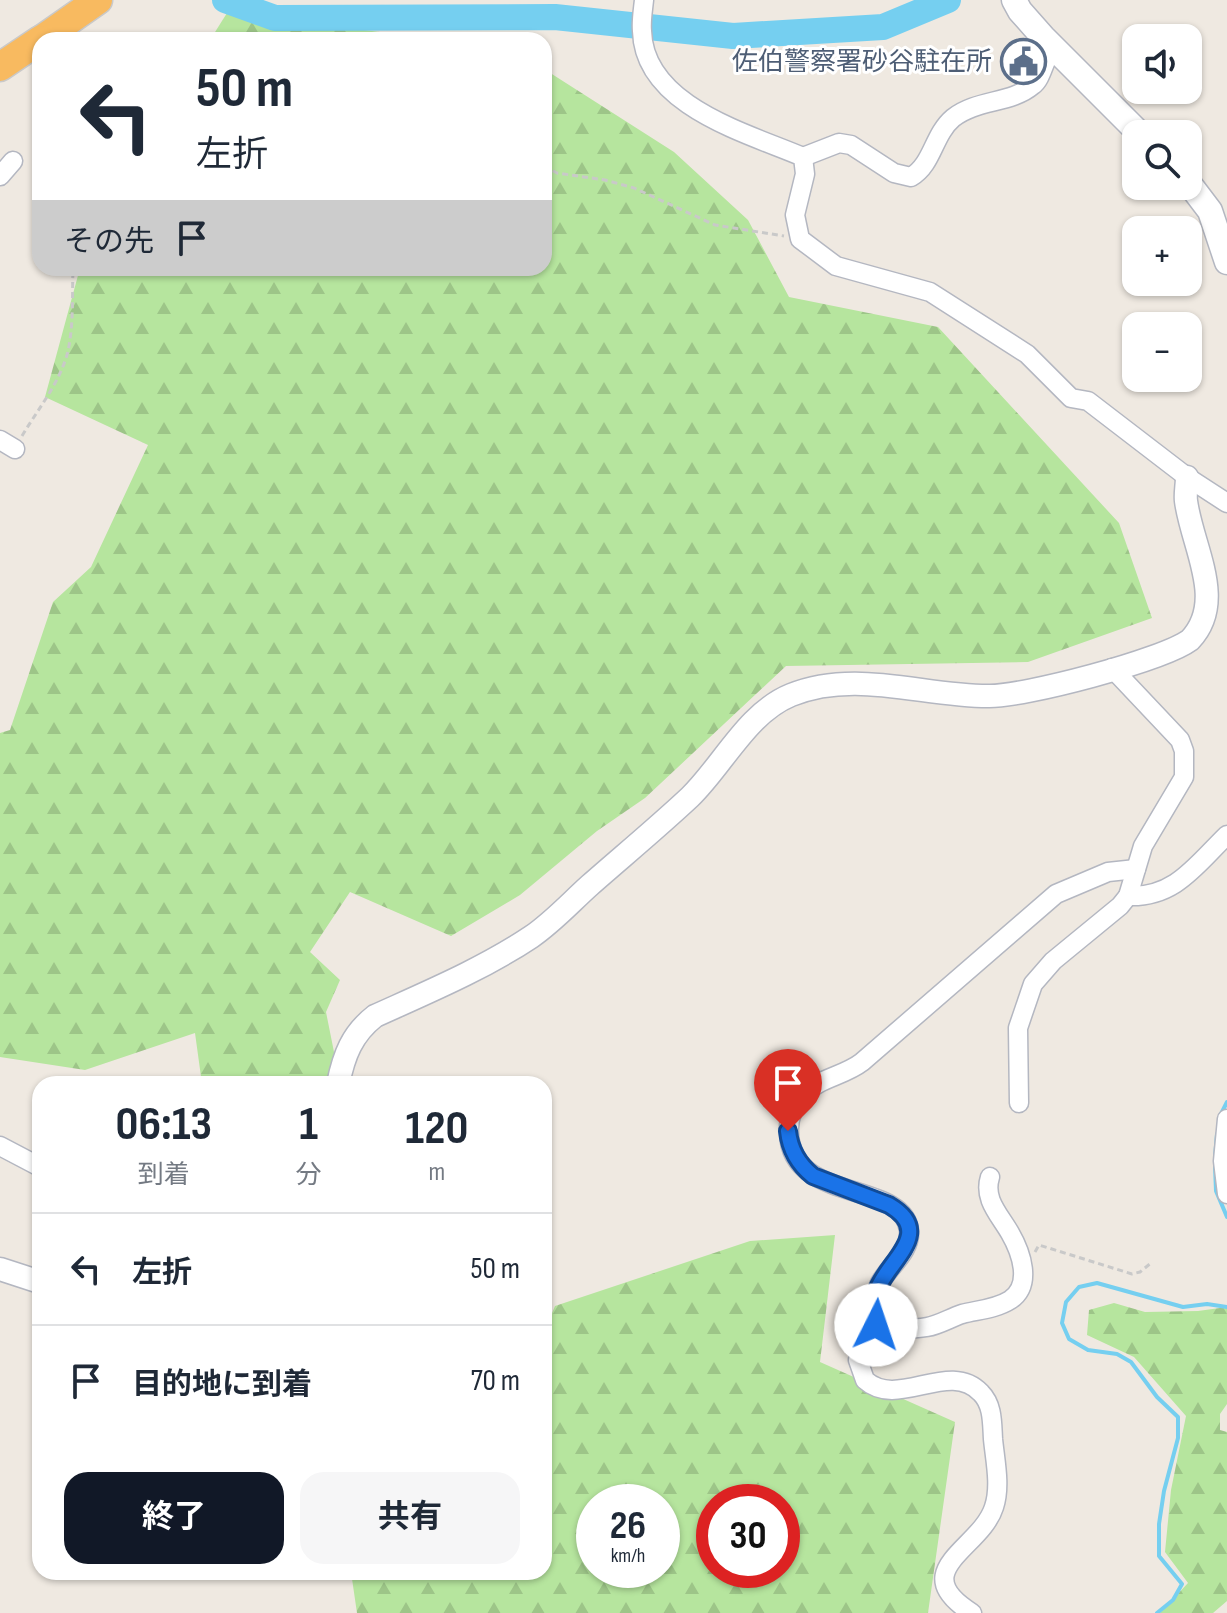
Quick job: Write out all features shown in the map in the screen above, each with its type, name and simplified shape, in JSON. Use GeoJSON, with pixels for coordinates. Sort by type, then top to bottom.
{"type":"FeatureCollection","features":[{"type":"Feature","properties":{"kind":"highway"},"geometry":{"type":"LineString","coordinates":[[52,32],[98,0]]}},
{"type":"Feature","properties":{"kind":"highway"},"geometry":{"type":"LineString","coordinates":[[0,67],[32,45]]}},
{"type":"Feature","properties":{"kind":"main road"},"geometry":{"type":"LineString","coordinates":[[1014,0],[1053,48],[1126,120]]}},
{"type":"Feature","properties":{"kind":"main road"},"geometry":{"type":"LineString","coordinates":[[1202,200],[1210,211],[1227,262]]}},
{"type":"Feature","properties":{"kind":"street"},"geometry":{"type":"LineString","coordinates":[[644,0],[642,32],[645,49],[655,71],[675,96],[695,110],[803,157],[839,143],[851,145],[894,173],[911,177],[923,170],[939,134],[953,118],[971,107],[1022,93],[1037,83],[1045,58],[1053,48]]}},
{"type":"Feature","properties":{"kind":"street"},"geometry":{"type":"LineString","coordinates":[[803,157],[805,174],[795,215],[800,239],[836,266],[930,292],[1027,354],[1071,398],[1088,401],[1187,477],[1227,503]]}},
{"type":"Feature","properties":{"kind":"street"},"geometry":{"type":"LineString","coordinates":[[0,176],[13,161]]}},
{"type":"Feature","properties":{"kind":"street"},"geometry":{"type":"LineString","coordinates":[[340,1076],[347,1048],[364,1025],[375,1016],[490,962],[534,935],[691,795],[760,716],[788,696],[821,685],[858,683],[988,696],[1014,695],[1166,654],[1191,640],[1206,624],[1214,600],[1212,578],[1186,502],[1187,477]]}},
{"type":"Feature","properties":{"kind":"street"},"geometry":{"type":"LineString","coordinates":[[1019,1103],[1018,1028],[1033,984],[1053,961],[1128,896],[1143,846],[1179,788],[1186,764],[1184,751],[1172,729],[1112,668]]}},
{"type":"Feature","properties":{"kind":"street"},"geometry":{"type":"LineString","coordinates":[[1128,896],[1161,891],[1177,884],[1227,835]]}},
{"type":"Feature","properties":{"kind":"street"},"geometry":{"type":"LineString","coordinates":[[972,1613],[951,1597],[945,1577],[953,1557],[981,1528],[994,1509],[997,1487],[989,1406],[977,1388],[957,1381],[894,1391],[873,1387],[859,1371],[860,1350],[876,1325],[874,1307],[879,1285],[908,1243],[906,1220],[889,1205],[823,1181],[805,1170],[793,1152],[788,1131],[793,1110],[805,1092],[862,1062],[1056,894],[1108,872],[1136,869]]}},
{"type":"Feature","properties":{"kind":"street"},"geometry":{"type":"LineString","coordinates":[[1227,1119],[1223,1161],[1227,1194]]}},
{"type":"Feature","properties":{"kind":"street"},"geometry":{"type":"LineString","coordinates":[[0,1146],[32,1163]]}},
{"type":"Feature","properties":{"kind":"street"},"geometry":{"type":"LineString","coordinates":[[874,1331],[879,1328],[926,1327],[1000,1305],[1012,1299],[1020,1289],[1024,1277],[1015,1243],[988,1194],[990,1177]]}},
{"type":"Feature","properties":{"kind":"street"},"geometry":{"type":"LineString","coordinates":[[0,1269],[32,1279]]}},
{"type":"Feature","properties":{"kind":"path"},"geometry":{"type":"LineString","coordinates":[[552,170],[634,188],[715,225],[800,239]]}},
{"type":"Feature","properties":{"kind":"path"},"geometry":{"type":"LineString","coordinates":[[8,444],[54,387],[66,357],[71,333],[73,276]]}},
{"type":"Feature","properties":{"kind":"path"},"geometry":{"type":"LineString","coordinates":[[1024,1277],[1039,1245],[1132,1274],[1151,1263]]}},
{"type":"Feature","properties":{"kind":"green space"},"geometry":{"type":"Polygon","coordinates":[[[227,13],[380,32],[215,32],[227,13]]]}},
{"type":"Feature","properties":{"kind":"green space"},"geometry":{"type":"Polygon","coordinates":[[[552,74],[674,152],[748,220],[789,297],[938,327],[1119,523],[1152,618],[1028,662],[786,666],[645,798],[597,831],[520,895],[451,936],[350,892],[310,952],[340,980],[326,1012],[335,1057],[328,1076],[201,1076],[195,1033],[85,1070],[0,1057],[0,733],[10,730],[53,602],[91,567],[148,445],[45,397],[78,276],[552,276],[552,74]]]}},
{"type":"Feature","properties":{"kind":"green space"},"geometry":{"type":"Polygon","coordinates":[[[835,1235],[820,1362],[955,1422],[928,1613],[357,1613],[352,1580],[552,1580],[552,1313],[555,1306],[750,1241],[835,1235]]]}},
{"type":"Feature","properties":{"kind":"green space"},"geometry":{"type":"Polygon","coordinates":[[[1114,1303],[1145,1312],[1227,1307],[1227,1404],[1220,1414],[1220,1430],[1227,1432],[1227,1601],[1213,1613],[1160,1613],[1188,1583],[1165,1552],[1171,1490],[1186,1416],[1134,1357],[1087,1335],[1089,1310],[1114,1303]]]}},
{"type":"Feature","properties":{"kind":"waterway"},"geometry":{"type":"LineString","coordinates":[[225,0],[275,18],[555,17],[733,36],[883,27],[948,0]]}},
{"type":"Feature","properties":{"kind":"waterway"},"geometry":{"type":"LineString","coordinates":[[1221,1114],[1227,1102]]}},
{"type":"Feature","properties":{"kind":"waterway"},"geometry":{"type":"LineString","coordinates":[[1215,1157],[1217,1134]]}},
{"type":"Feature","properties":{"kind":"waterway"},"geometry":{"type":"LineString","coordinates":[[1215,1166],[1216,1191],[1227,1217]]}},
{"type":"Feature","properties":{"kind":"waterway"},"geometry":{"type":"LineString","coordinates":[[1157,1613],[1173,1600],[1182,1584],[1159,1556],[1159,1524],[1178,1438],[1178,1417],[1157,1397],[1131,1362],[1117,1354],[1088,1350],[1069,1339],[1062,1323],[1066,1302],[1079,1287],[1097,1283],[1183,1307],[1207,1304],[1227,1307]]}},
{"type":"Feature","properties":{"kind":"place","name":"佐伯警察署砂谷駐在所"},"geometry":{"type":"Point","coordinates":[1023,62]}},
{"type":"Feature","properties":{"kind":"route"},"geometry":{"type":"LineString","coordinates":[[788,1131],[793,1152],[805,1170],[823,1181],[889,1205],[906,1220],[908,1243],[879,1285],[875,1296],[876,1325]]}}]}
